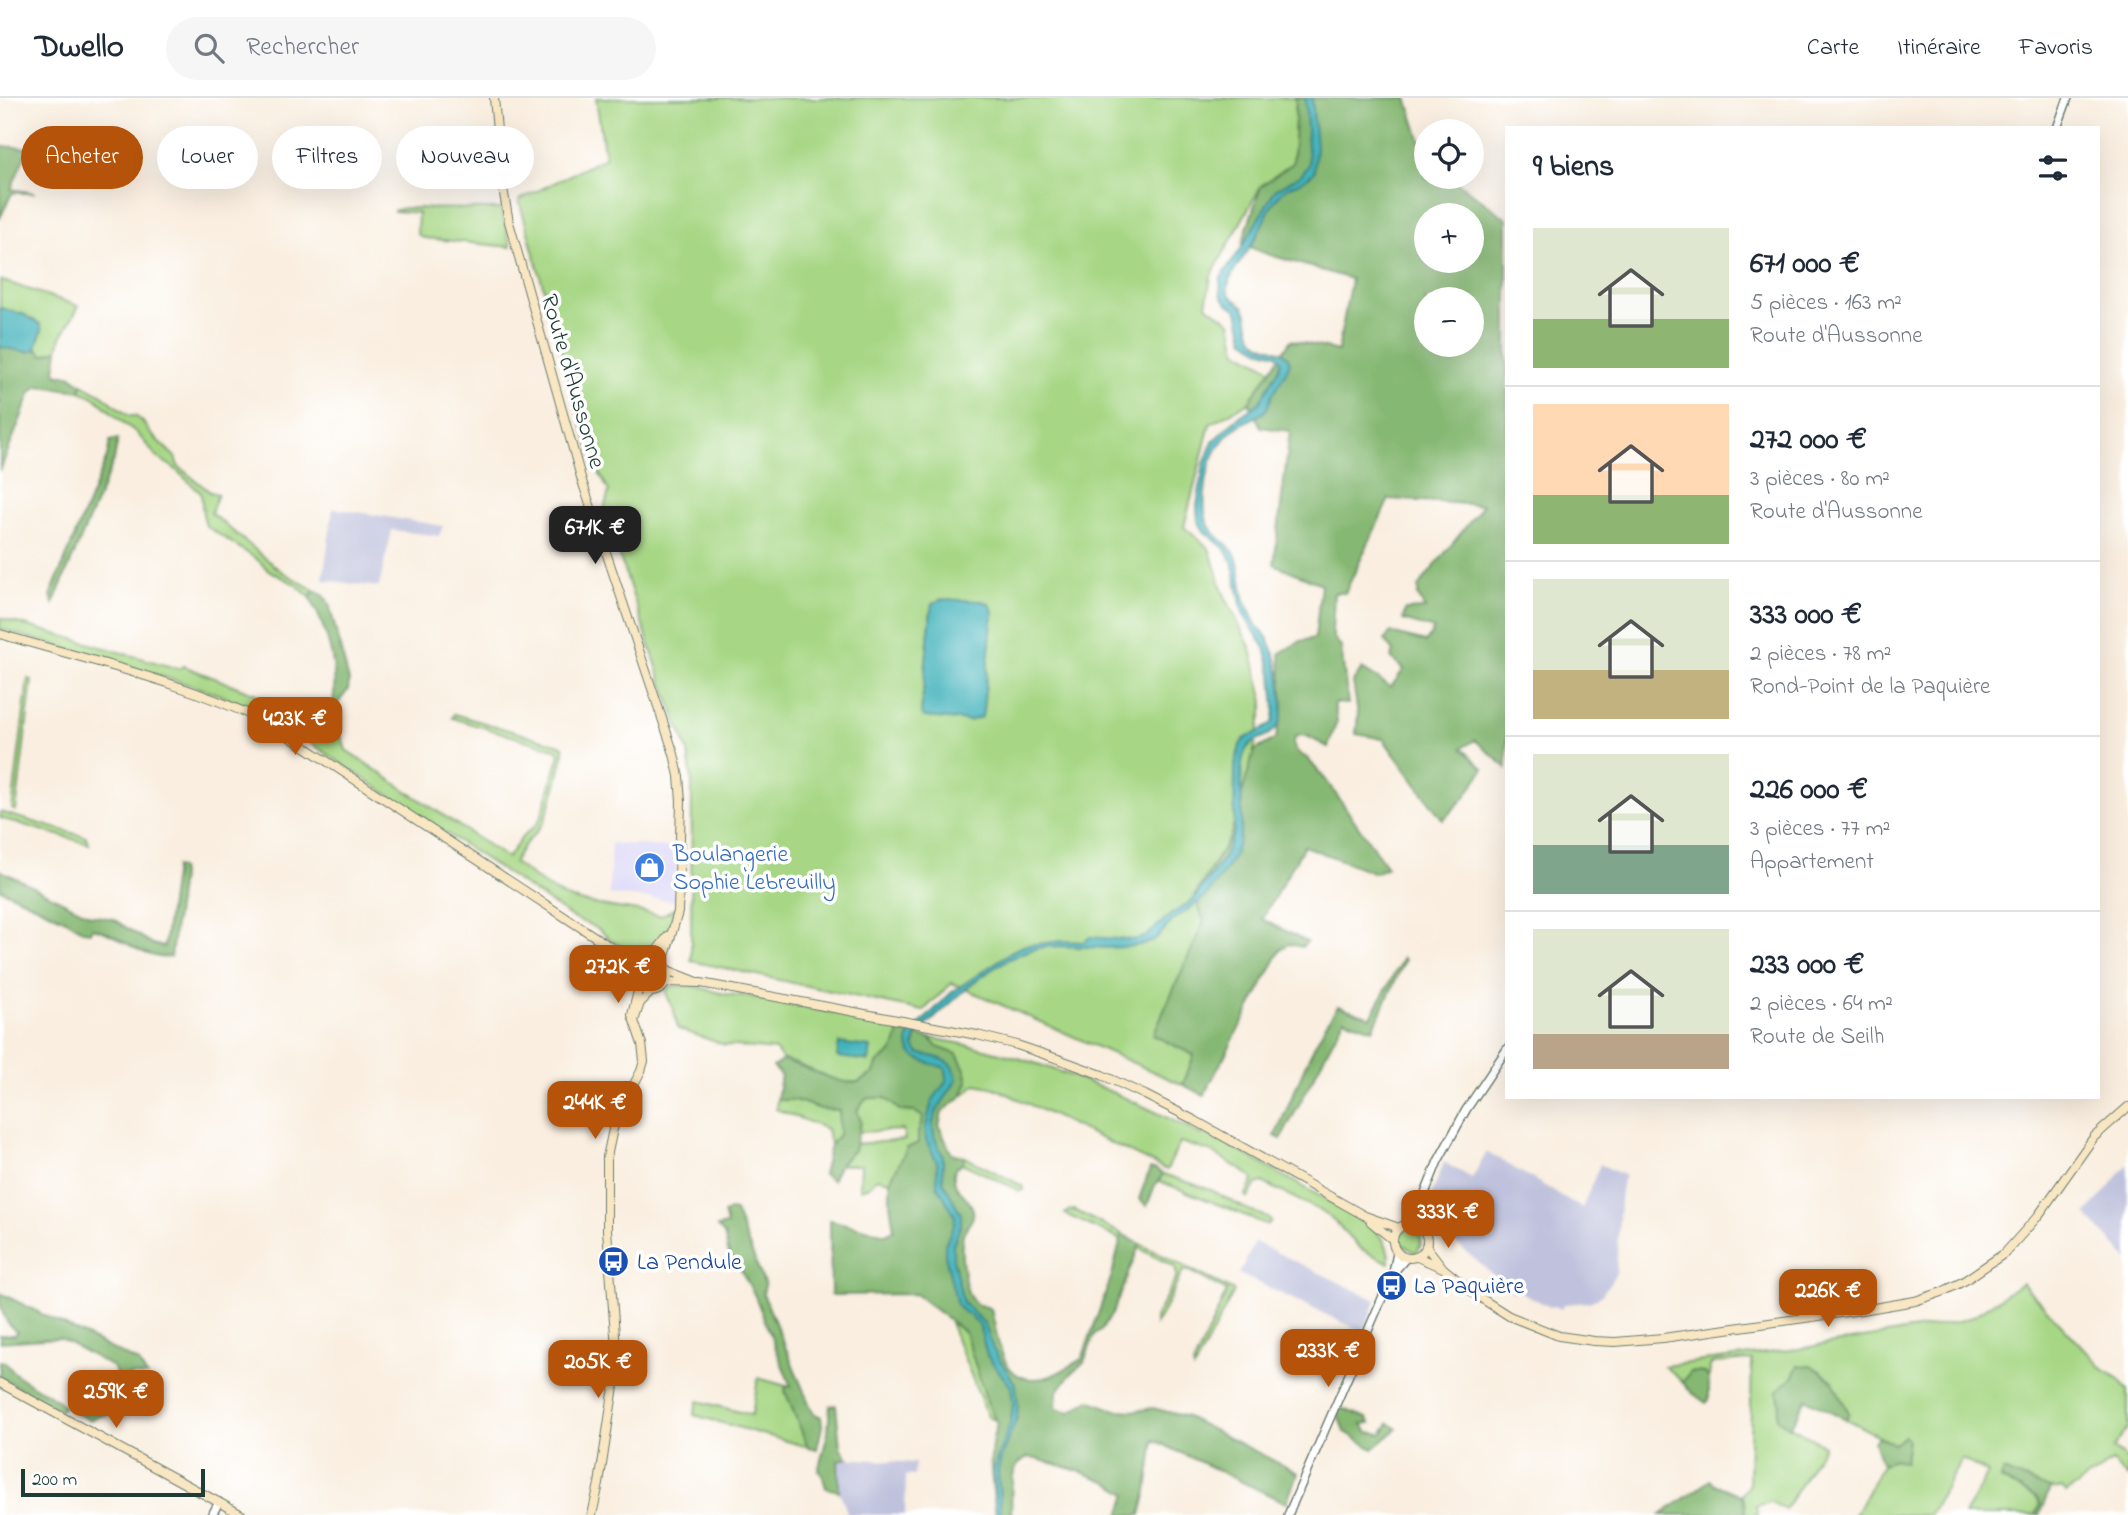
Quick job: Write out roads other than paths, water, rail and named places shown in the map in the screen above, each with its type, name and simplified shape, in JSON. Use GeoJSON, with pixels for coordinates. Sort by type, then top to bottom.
{"type":"FeatureCollection","features":[{"type":"Feature","properties":{"kind":"main road","name":"Route d'Aussonne"},"geometry":{"type":"LineString","coordinates":[[494,98],[506,208],[582,481],[674,754],[679,776],[681,801],[678,912],[665,966]]}},
{"type":"Feature","properties":{"kind":"main road"},"geometry":{"type":"LineString","coordinates":[[0,634],[188,689],[270,724],[609,946],[634,971],[635,983],[651,992]]}},
{"type":"Feature","properties":{"kind":"main road","name":"Route d'Aussonne"},"geometry":{"type":"LineString","coordinates":[[646,959],[674,928]]}},
{"type":"Feature","properties":{"kind":"main road"},"geometry":{"type":"LineString","coordinates":[[609,946],[665,966],[701,984]]}},
{"type":"Feature","properties":{"kind":"main road"},"geometry":{"type":"LineString","coordinates":[[634,971],[646,959]]}},
{"type":"Feature","properties":{"kind":"main road"},"geometry":{"type":"LineString","coordinates":[[634,1024],[640,1003],[666,982],[665,966]]}},
{"type":"Feature","properties":{"kind":"main road"},"geometry":{"type":"LineString","coordinates":[[666,982],[701,984],[936,1027],[1017,1045],[1102,1075],[1194,1120],[1365,1216],[1393,1240],[1397,1253],[1406,1258],[1417,1257],[1443,1268]]}},
{"type":"Feature","properties":{"kind":"main road"},"geometry":{"type":"LineString","coordinates":[[592,1515],[600,1484],[616,1373],[607,1230],[607,1157],[619,1112],[644,1061],[632,1009],[639,987]]}},
{"type":"Feature","properties":{"kind":"main road"},"geometry":{"type":"LineString","coordinates":[[1426,1246],[1443,1268],[1476,1295],[1508,1316],[1559,1336],[1594,1342],[1663,1338],[1915,1301],[1965,1281],[2005,1253],[2038,1216],[2094,1137],[2128,1107]]}},
{"type":"Feature","properties":{"kind":"main road"},"geometry":{"type":"LineString","coordinates":[[1365,1216],[1403,1227],[1414,1225],[1421,1228],[1426,1237],[1426,1246],[1417,1257]]}},
{"type":"Feature","properties":{"kind":"main road"},"geometry":{"type":"LineString","coordinates":[[1393,1240],[1403,1227]]}},
{"type":"Feature","properties":{"kind":"main road"},"geometry":{"type":"LineString","coordinates":[[0,1383],[242,1515]]}},
{"type":"Feature","properties":{"kind":"street"},"geometry":{"type":"LineString","coordinates":[[2058,126],[2068,98]]}},
{"type":"Feature","properties":{"kind":"street"},"geometry":{"type":"LineString","coordinates":[[1403,1227],[1422,1201],[1438,1161],[1466,1111],[1505,1052]]}},
{"type":"Feature","properties":{"kind":"street"},"geometry":{"type":"LineString","coordinates":[[1421,1228],[1422,1201]]}},
{"type":"Feature","properties":{"kind":"street"},"geometry":{"type":"LineString","coordinates":[[1288,1515],[1393,1273],[1397,1253]]}},
{"type":"Feature","properties":{"kind":"street"},"geometry":{"type":"LineString","coordinates":[[1393,1273],[1406,1258]]}},
{"type":"Feature","properties":{"kind":"street"},"geometry":{"type":"LineString","coordinates":[[212,1515],[219,1502]]}},
{"type":"Feature","properties":{"kind":"water"},"geometry":{"type":"Polygon","coordinates":[[[1305,98],[1312,98],[1316,147],[1314,172],[1278,197],[1232,275],[1228,289],[1230,296],[1245,309],[1250,329],[1257,342],[1284,353],[1290,363],[1266,410],[1234,429],[1220,444],[1208,472],[1205,494],[1207,521],[1214,533],[1236,556],[1247,605],[1275,656],[1282,693],[1282,716],[1278,726],[1250,745],[1245,752],[1241,780],[1242,821],[1237,847],[1210,891],[1154,940],[1121,947],[1046,947],[1017,955],[970,986],[916,1036],[914,1046],[918,1053],[948,1062],[957,1079],[937,1111],[933,1123],[934,1136],[943,1156],[943,1181],[961,1214],[961,1225],[953,1244],[953,1258],[963,1302],[985,1324],[993,1349],[1016,1385],[1017,1418],[998,1470],[1001,1515],[996,1515],[993,1470],[1011,1420],[1011,1387],[987,1356],[979,1325],[957,1305],[945,1255],[945,1244],[955,1216],[937,1185],[937,1162],[926,1140],[925,1129],[932,1101],[947,1080],[946,1070],[916,1058],[909,1049],[908,1042],[910,1034],[952,992],[1016,949],[1026,945],[1063,941],[1084,942],[1090,937],[1133,940],[1145,937],[1170,915],[1193,900],[1222,860],[1234,833],[1235,765],[1244,739],[1273,722],[1275,710],[1272,674],[1265,648],[1243,614],[1232,561],[1224,548],[1204,531],[1198,521],[1197,506],[1204,464],[1213,441],[1236,419],[1259,403],[1279,369],[1281,361],[1277,354],[1259,349],[1244,339],[1238,311],[1221,295],[1220,279],[1275,190],[1301,175],[1309,165],[1305,98]]]}},
{"type":"Feature","properties":{"kind":"water"},"geometry":{"type":"Polygon","coordinates":[[[0,308],[23,314],[40,324],[42,330],[35,350],[27,352],[0,347],[0,308]]]}},
{"type":"Feature","properties":{"kind":"water"},"geometry":{"type":"Polygon","coordinates":[[[942,599],[982,601],[993,610],[982,717],[969,721],[925,717],[921,714],[931,609],[933,603],[942,599]]]}},
{"type":"Feature","properties":{"kind":"water"},"geometry":{"type":"Polygon","coordinates":[[[839,1043],[871,1047],[869,1061],[837,1057],[839,1043]]]}},
{"type":"Feature","properties":{"kind":"place","name":"Boulangerie Sophie Lebreuilly"},"geometry":{"type":"Point","coordinates":[650,867]}},
{"type":"Feature","properties":{"kind":"place","name":"La Pendule"},"geometry":{"type":"Point","coordinates":[614,1261]}},
{"type":"Feature","properties":{"kind":"place","name":"La Paquière"},"geometry":{"type":"Point","coordinates":[1391,1285]}}]}
